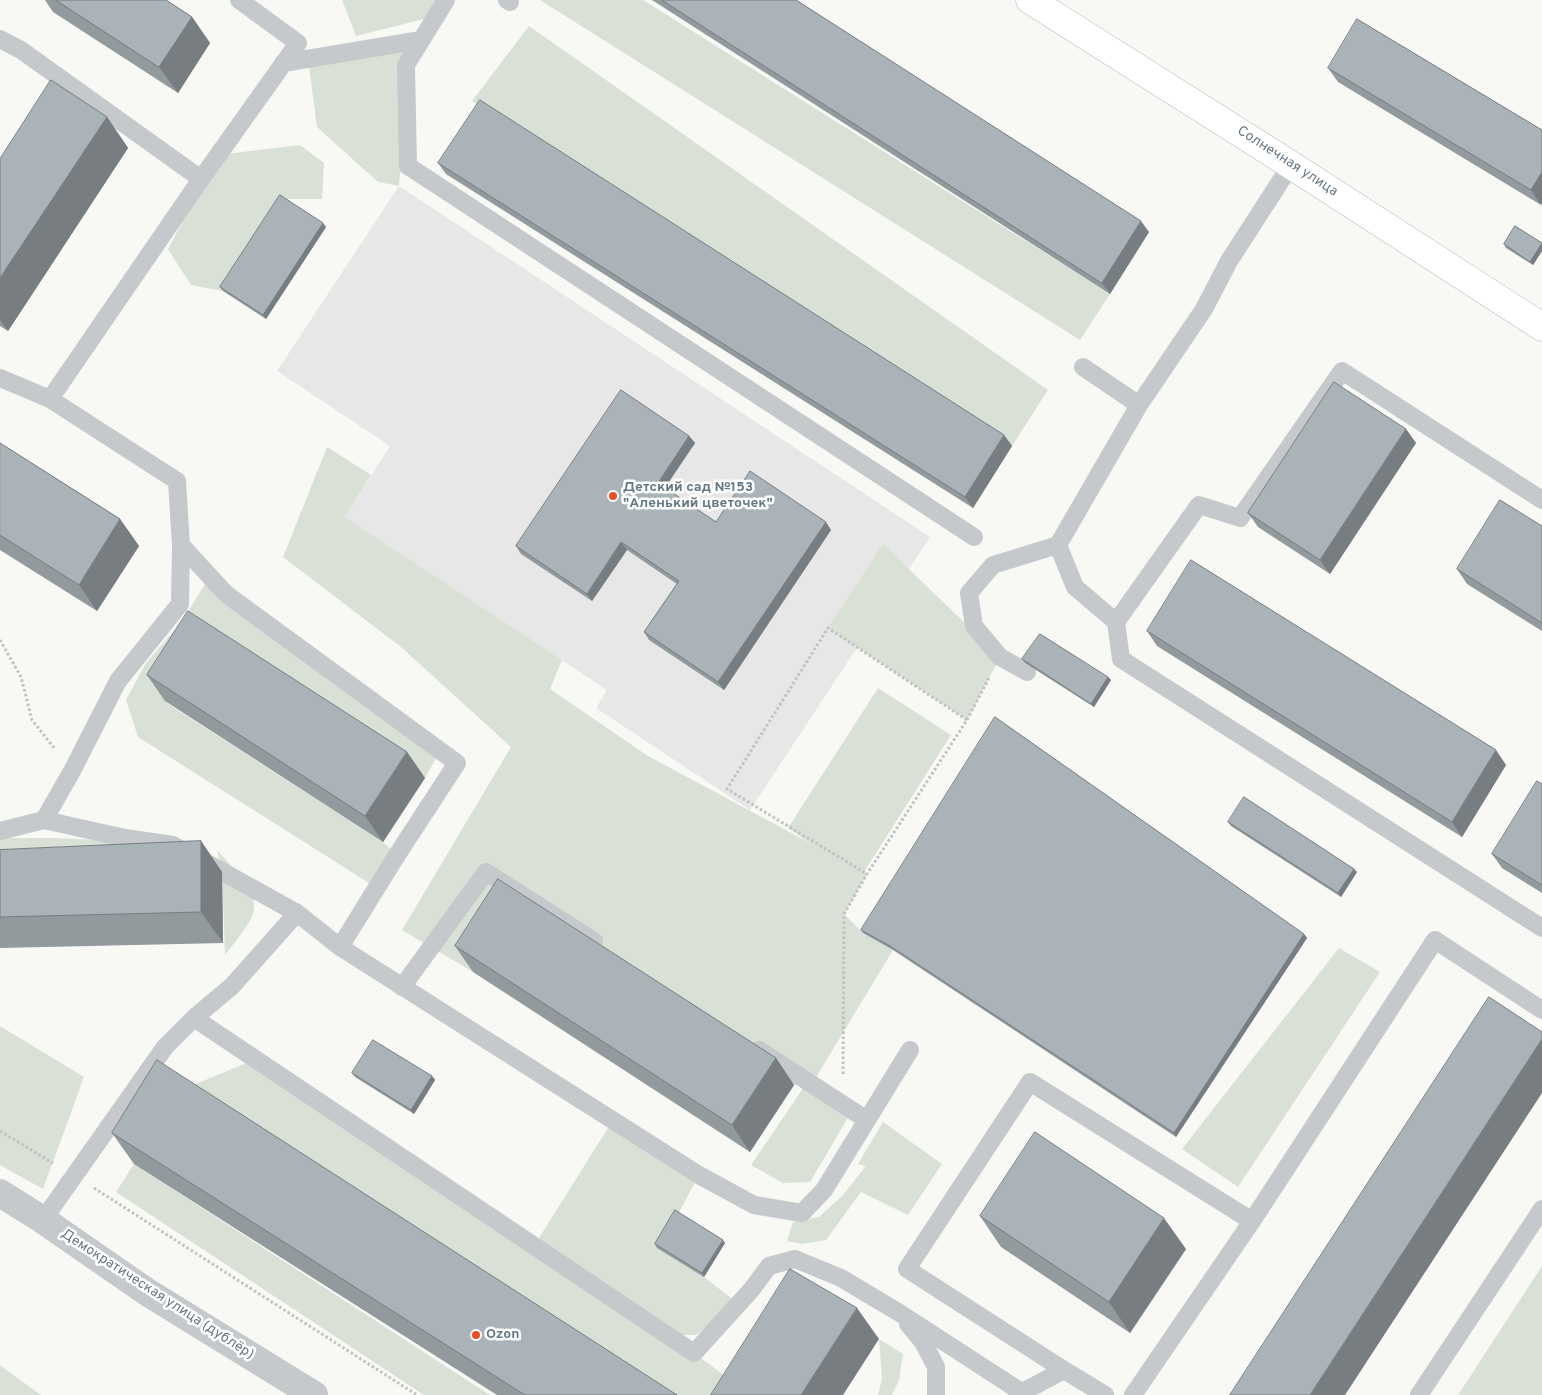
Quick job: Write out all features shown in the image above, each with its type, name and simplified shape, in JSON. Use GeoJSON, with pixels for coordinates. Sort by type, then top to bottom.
{"type":"FeatureCollection","features":[{"type":"Feature","properties":{"kind":"main road","name":"Солнечная улица"},"geometry":{"type":"LineString","coordinates":[[1030,0],[1542,327]]}},
{"type":"Feature","properties":{"kind":"street","name":"Демократическая улица (дублёр)"},"geometry":{"type":"LineString","coordinates":[[0,1193],[148,1292],[314,1395]]}},
{"type":"Feature","properties":{"kind":"lane"},"geometry":{"type":"LineString","coordinates":[[50,399],[201,179],[298,43],[239,0]]}},
{"type":"Feature","properties":{"kind":"lane"},"geometry":{"type":"LineString","coordinates":[[446,0],[406,66],[408,166],[974,537]]}},
{"type":"Feature","properties":{"kind":"lane"},"geometry":{"type":"LineString","coordinates":[[0,39],[21,50],[201,179]]}},
{"type":"Feature","properties":{"kind":"lane"},"geometry":{"type":"LineString","coordinates":[[283,63],[421,40]]}},
{"type":"Feature","properties":{"kind":"lane"},"geometry":{"type":"LineString","coordinates":[[1027,672],[1000,657],[974,626],[969,593],[993,565],[1058,545],[1139,405],[1204,309],[1229,261],[1291,165]]}},
{"type":"Feature","properties":{"kind":"lane"},"geometry":{"type":"LineString","coordinates":[[1083,367],[1139,405]]}},
{"type":"Feature","properties":{"kind":"lane"},"geometry":{"type":"LineString","coordinates":[[1116,622],[1199,505],[1240,518],[1342,372],[1542,500]]}},
{"type":"Feature","properties":{"kind":"lane"},"geometry":{"type":"LineString","coordinates":[[0,378],[50,399],[177,481],[181,545],[180,604],[118,681],[72,771],[44,820]]}},
{"type":"Feature","properties":{"kind":"lane"},"geometry":{"type":"LineString","coordinates":[[181,545],[226,594],[457,763],[340,947]]}},
{"type":"Feature","properties":{"kind":"lane"},"geometry":{"type":"LineString","coordinates":[[1058,545],[1075,587],[1116,622],[1121,659],[1542,928]]}},
{"type":"Feature","properties":{"kind":"lane"},"geometry":{"type":"LineString","coordinates":[[0,831],[44,820],[125,838],[173,845],[297,912],[340,947],[402,987],[699,1175],[754,1205],[802,1213],[824,1190],[910,1050]]}},
{"type":"Feature","properties":{"kind":"lane"},"geometry":{"type":"LineString","coordinates":[[402,987],[486,872],[608,950]]}},
{"type":"Feature","properties":{"kind":"lane"},"geometry":{"type":"LineString","coordinates":[[43,1220],[165,1047],[194,1018],[232,986],[297,912]]}},
{"type":"Feature","properties":{"kind":"lane"},"geometry":{"type":"LineString","coordinates":[[1133,1395],[1252,1221],[1435,940],[1542,1010]]}},
{"type":"Feature","properties":{"kind":"lane"},"geometry":{"type":"LineString","coordinates":[[194,1018],[694,1353],[752,1290],[769,1266],[795,1259],[841,1278],[898,1312],[1020,1394],[1064,1370]]}},
{"type":"Feature","properties":{"kind":"lane"},"geometry":{"type":"LineString","coordinates":[[747,1041],[868,1120]]}},
{"type":"Feature","properties":{"kind":"lane"},"geometry":{"type":"LineString","coordinates":[[1105,1395],[907,1269],[1030,1082],[1252,1221]]}},
{"type":"Feature","properties":{"kind":"lane"},"geometry":{"type":"LineString","coordinates":[[1419,1395],[1542,1208]]}},
{"type":"Feature","properties":{"kind":"lane"},"geometry":{"type":"LineString","coordinates":[[898,1312],[923,1342],[936,1366],[936,1395]]}},
{"type":"Feature","properties":{"kind":"path"},"geometry":{"type":"LineString","coordinates":[[866,874],[727,789],[828,628],[967,720]]}},
{"type":"Feature","properties":{"kind":"path"},"geometry":{"type":"LineString","coordinates":[[0,640],[21,677],[32,720],[72,771]]}},
{"type":"Feature","properties":{"kind":"path"},"geometry":{"type":"LineString","coordinates":[[843,1104],[844,914],[866,874],[967,720],[1000,657]]}},
{"type":"Feature","properties":{"kind":"path"},"geometry":{"type":"LineString","coordinates":[[0,1131],[74,1175],[417,1395]]}},
{"type":"Feature","properties":{"kind":"shaded area"},"geometry":{"type":"Polygon","coordinates":[[[342,0],[446,0],[436,16],[356,36],[342,0]]]}},
{"type":"Feature","properties":{"kind":"shaded area"},"geometry":{"type":"Polygon","coordinates":[[[540,0],[643,0],[1110,294],[1080,340],[540,0]]]}},
{"type":"Feature","properties":{"kind":"shaded area"},"geometry":{"type":"Polygon","coordinates":[[[529,26],[1048,390],[1012,446],[472,101],[529,26]]]}},
{"type":"Feature","properties":{"kind":"shaded area"},"geometry":{"type":"Polygon","coordinates":[[[421,40],[406,65],[406,109],[399,186],[378,182],[317,127],[308,59],[421,40]]]}},
{"type":"Feature","properties":{"kind":"shaded area"},"geometry":{"type":"Polygon","coordinates":[[[300,145],[324,163],[322,199],[283,199],[223,291],[191,285],[168,249],[218,155],[300,145]]]}},
{"type":"Feature","properties":{"kind":"shaded area","name":"Детский сад №153 \"Аленький цветочек\""},"geometry":{"type":"Polygon","coordinates":[[[399,186],[930,537],[750,810],[596,708],[607,690],[345,517],[390,446],[277,371],[399,186]]]}},
{"type":"Feature","properties":{"kind":"shaded area"},"geometry":{"type":"Polygon","coordinates":[[[327,447],[371,475],[345,517],[562,660],[550,689],[648,756],[810,843],[788,828],[878,688],[951,735],[864,872],[867,874],[844,914],[863,933],[893,950],[812,1084],[852,1111],[810,1182],[783,1183],[751,1165],[806,1084],[794,1085],[516,905],[473,972],[402,930],[511,747],[401,647],[283,557],[327,447]]]}},
{"type":"Feature","properties":{"kind":"shaded area"},"geometry":{"type":"Polygon","coordinates":[[[883,544],[1000,657],[967,720],[828,628],[883,544]]]}},
{"type":"Feature","properties":{"kind":"shaded area"},"geometry":{"type":"Polygon","coordinates":[[[210,576],[440,751],[425,778],[165,702],[383,842],[397,855],[377,888],[138,737],[126,700],[146,663],[183,620],[210,576]]]}},
{"type":"Feature","properties":{"kind":"shaded area"},"geometry":{"type":"Polygon","coordinates":[[[0,838],[56,838],[164,843],[222,871],[217,850],[235,870],[251,893],[253,914],[242,933],[225,955],[222,872],[0,882],[0,838]]]}},
{"type":"Feature","properties":{"kind":"shaded area"},"geometry":{"type":"Polygon","coordinates":[[[1339,948],[1380,972],[1238,1187],[1182,1149],[1339,948]]]}},
{"type":"Feature","properties":{"kind":"shaded area"},"geometry":{"type":"Polygon","coordinates":[[[0,1026],[84,1077],[43,1189],[0,1165],[0,1026]]]}},
{"type":"Feature","properties":{"kind":"shaded area"},"geometry":{"type":"Polygon","coordinates":[[[256,1059],[534,1246],[613,1120],[699,1175],[678,1214],[704,1277],[735,1301],[718,1318],[696,1335],[675,1335],[694,1353],[751,1395],[651,1395],[179,1091],[256,1059]]]}},
{"type":"Feature","properties":{"kind":"shaded area"},"geometry":{"type":"Polygon","coordinates":[[[883,1122],[942,1164],[908,1215],[861,1192],[826,1240],[802,1244],[787,1241],[793,1222],[819,1217],[843,1195],[866,1166],[858,1164],[883,1122]]]}},
{"type":"Feature","properties":{"kind":"shaded area"},"geometry":{"type":"Polygon","coordinates":[[[134,1164],[490,1395],[424,1395],[116,1192],[134,1164]]]}},
{"type":"Feature","properties":{"kind":"shaded area"},"geometry":{"type":"Polygon","coordinates":[[[1542,1266],[1542,1395],[1458,1395],[1542,1266]]]}},
{"type":"Feature","properties":{"kind":"shaded area"},"geometry":{"type":"Polygon","coordinates":[[[879,1339],[903,1354],[899,1380],[892,1395],[878,1395],[882,1379],[879,1339]]]}},
{"type":"Feature","properties":{"kind":"shaded area"},"geometry":{"type":"Polygon","coordinates":[[[0,1365],[5,1369],[41,1395],[0,1395],[0,1365]]]}},
{"type":"Feature","properties":{"kind":"building"},"geometry":{"type":"Polygon","coordinates":[[[56,0],[166,0],[192,17],[159,67],[56,0]]]}},
{"type":"Feature","properties":{"kind":"building"},"geometry":{"type":"Polygon","coordinates":[[[662,0],[796,0],[1141,221],[1102,283],[662,0]]]}},
{"type":"Feature","properties":{"kind":"building"},"geometry":{"type":"Polygon","coordinates":[[[1357,19],[1542,130],[1542,172],[1531,190],[1328,68],[1357,19]]]}},
{"type":"Feature","properties":{"kind":"building"},"geometry":{"type":"Polygon","coordinates":[[[51,80],[107,117],[0,278],[0,159],[51,80]]]}},
{"type":"Feature","properties":{"kind":"building"},"geometry":{"type":"Polygon","coordinates":[[[480,100],[1004,435],[965,497],[438,163],[480,100]]]}},
{"type":"Feature","properties":{"kind":"building"},"geometry":{"type":"Polygon","coordinates":[[[280,195],[323,223],[263,315],[220,287],[280,195]]]}},
{"type":"Feature","properties":{"kind":"building"},"geometry":{"type":"Polygon","coordinates":[[[1515,226],[1542,243],[1530,262],[1504,244],[1515,226]]]}},
{"type":"Feature","properties":{"kind":"building"},"geometry":{"type":"Polygon","coordinates":[[[1334,382],[1406,429],[1320,560],[1248,513],[1334,382]]]}},
{"type":"Feature","properties":{"kind":"building"},"geometry":{"type":"Polygon","coordinates":[[[621,390],[689,436],[658,483],[716,522],[750,471],[826,522],[718,682],[644,632],[679,581],[621,542],[587,594],[516,546],[621,390]]]}},
{"type":"Feature","properties":{"kind":"building"},"geometry":{"type":"Polygon","coordinates":[[[0,443],[120,519],[79,585],[0,535],[0,443]]]}},
{"type":"Feature","properties":{"kind":"building"},"geometry":{"type":"Polygon","coordinates":[[[1500,500],[1542,526],[1542,623],[1457,569],[1500,500]]]}},
{"type":"Feature","properties":{"kind":"building"},"geometry":{"type":"Polygon","coordinates":[[[1191,560],[1496,750],[1452,822],[1147,631],[1191,560]]]}},
{"type":"Feature","properties":{"kind":"building"},"geometry":{"type":"Polygon","coordinates":[[[188,611],[407,752],[365,816],[147,675],[188,611]]]}},
{"type":"Feature","properties":{"kind":"building"},"geometry":{"type":"Polygon","coordinates":[[[1040,634],[1108,677],[1091,704],[1022,659],[1040,634]]]}},
{"type":"Feature","properties":{"kind":"building"},"geometry":{"type":"Polygon","coordinates":[[[995,717],[1304,934],[1174,1133],[890,946],[861,930],[995,717]]]}},
{"type":"Feature","properties":{"kind":"building"},"geometry":{"type":"Polygon","coordinates":[[[1537,781],[1542,784],[1542,885],[1492,854],[1537,781]]]}},
{"type":"Feature","properties":{"kind":"building"},"geometry":{"type":"Polygon","coordinates":[[[1244,797],[1354,869],[1338,893],[1228,822],[1244,797]]]}},
{"type":"Feature","properties":{"kind":"building"},"geometry":{"type":"Polygon","coordinates":[[[201,841],[201,912],[0,917],[0,850],[201,841]]]}},
{"type":"Feature","properties":{"kind":"building"},"geometry":{"type":"Polygon","coordinates":[[[498,879],[776,1058],[732,1125],[455,946],[498,879]]]}},
{"type":"Feature","properties":{"kind":"building"},"geometry":{"type":"Polygon","coordinates":[[[1489,997],[1542,1032],[1542,1039],[1310,1395],[1230,1395],[1489,997]]]}},
{"type":"Feature","properties":{"kind":"building"},"geometry":{"type":"Polygon","coordinates":[[[373,1040],[432,1076],[411,1110],[352,1073],[373,1040]]]}},
{"type":"Feature","properties":{"kind":"building"},"geometry":{"type":"Polygon","coordinates":[[[157,1060],[677,1395],[525,1395],[112,1133],[157,1060]]]}},
{"type":"Feature","properties":{"kind":"building"},"geometry":{"type":"Polygon","coordinates":[[[1035,1132],[1164,1218],[1109,1302],[980,1216],[1035,1132]]]}},
{"type":"Feature","properties":{"kind":"building"},"geometry":{"type":"Polygon","coordinates":[[[675,1210],[723,1240],[702,1273],[655,1244],[675,1210]]]}},
{"type":"Feature","properties":{"kind":"building"},"geometry":{"type":"Polygon","coordinates":[[[790,1269],[857,1308],[801,1395],[711,1395],[790,1269]]]}},
{"type":"Feature","properties":{"kind":"place","name":"Детский сад №153 \"Аленький цветочек\""},"geometry":{"type":"Point","coordinates":[613,496]}},
{"type":"Feature","properties":{"kind":"place","name":"Ozon"},"geometry":{"type":"Point","coordinates":[476,1335]}}]}
